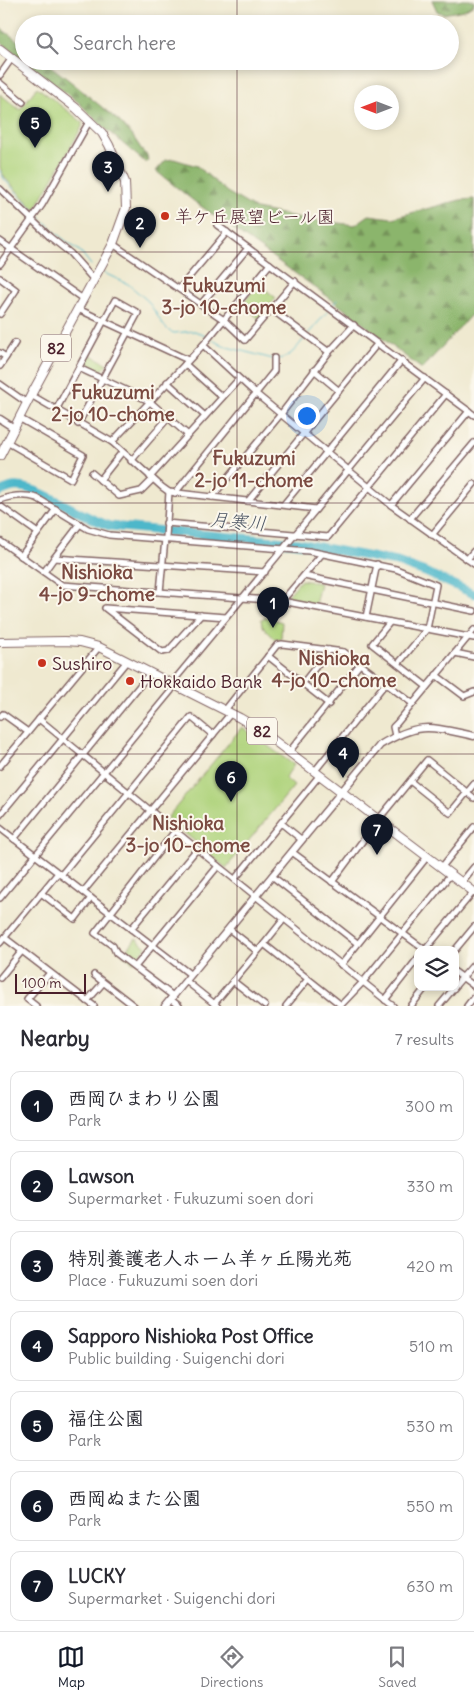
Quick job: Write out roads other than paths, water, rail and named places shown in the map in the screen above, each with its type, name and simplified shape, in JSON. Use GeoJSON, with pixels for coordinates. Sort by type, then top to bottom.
{"type":"FeatureCollection","features":[{"type":"Feature","properties":{"kind":"main road","name":"82"},"geometry":{"type":"LineString","coordinates":[[0,49],[15,60]]}},
{"type":"Feature","properties":{"kind":"main road","name":"82"},"geometry":{"type":"LineString","coordinates":[[0,456],[113,244],[126,208],[125,182],[102,133],[90,120],[27,70]]}},
{"type":"Feature","properties":{"kind":"main road","name":"82"},"geometry":{"type":"LineString","coordinates":[[0,642],[65,641],[80,642],[99,647],[250,723],[474,892]]}},
{"type":"Feature","properties":{"kind":"street"},"geometry":{"type":"LineString","coordinates":[[0,75],[12,58]]}},
{"type":"Feature","properties":{"kind":"street"},"geometry":{"type":"LineString","coordinates":[[0,83],[23,102]]}},
{"type":"Feature","properties":{"kind":"street"},"geometry":{"type":"LineString","coordinates":[[0,264],[35,216],[90,120]]}},
{"type":"Feature","properties":{"kind":"street"},"geometry":{"type":"LineString","coordinates":[[0,189],[35,216],[94,280]]}},
{"type":"Feature","properties":{"kind":"street"},"geometry":{"type":"LineString","coordinates":[[217,224],[474,415]]}},
{"type":"Feature","properties":{"kind":"street"},"geometry":{"type":"LineString","coordinates":[[179,289],[227,232]]}},
{"type":"Feature","properties":{"kind":"street"},"geometry":{"type":"LineString","coordinates":[[0,241],[83,299]]}},
{"type":"Feature","properties":{"kind":"street"},"geometry":{"type":"LineString","coordinates":[[113,244],[224,320],[245,340],[294,281]]}},
{"type":"Feature","properties":{"kind":"street"},"geometry":{"type":"LineString","coordinates":[[201,304],[248,248]]}},
{"type":"Feature","properties":{"kind":"street"},"geometry":{"type":"LineString","coordinates":[[112,442],[211,336],[270,264]]}},
{"type":"Feature","properties":{"kind":"street"},"geometry":{"type":"LineString","coordinates":[[0,278],[16,290],[0,314]]}},
{"type":"Feature","properties":{"kind":"street"},"geometry":{"type":"LineString","coordinates":[[56,410],[115,300],[138,313],[78,424]]}},
{"type":"Feature","properties":{"kind":"street"},"geometry":{"type":"LineString","coordinates":[[271,309],[329,352]]}},
{"type":"Feature","properties":{"kind":"street"},"geometry":{"type":"LineString","coordinates":[[78,310],[187,362],[222,397]]}},
{"type":"Feature","properties":{"kind":"street"},"geometry":{"type":"LineString","coordinates":[[212,497],[281,414],[314,370],[354,325]]}},
{"type":"Feature","properties":{"kind":"street"},"geometry":{"type":"LineString","coordinates":[[0,366],[15,343]]}},
{"type":"Feature","properties":{"kind":"street"},"geometry":{"type":"LineString","coordinates":[[204,343],[255,393],[391,505],[474,564]]}},
{"type":"Feature","properties":{"kind":"street"},"geometry":{"type":"LineString","coordinates":[[248,501],[378,343]]}},
{"type":"Feature","properties":{"kind":"street"},"geometry":{"type":"LineString","coordinates":[[0,353],[6,357]]}},
{"type":"Feature","properties":{"kind":"street"},"geometry":{"type":"LineString","coordinates":[[175,493],[274,371],[274,360]]}},
{"type":"Feature","properties":{"kind":"street"},"geometry":{"type":"LineString","coordinates":[[284,504],[402,360]]}},
{"type":"Feature","properties":{"kind":"street"},"geometry":{"type":"LineString","coordinates":[[79,368],[150,401],[188,435]]}},
{"type":"Feature","properties":{"kind":"street"},"geometry":{"type":"LineString","coordinates":[[314,370],[338,390]]}},
{"type":"Feature","properties":{"kind":"street"},"geometry":{"type":"LineString","coordinates":[[0,898],[171,691],[176,678],[425,378]]}},
{"type":"Feature","properties":{"kind":"street"},"geometry":{"type":"LineString","coordinates":[[92,473],[120,496],[141,491],[188,435],[239,379]]}},
{"type":"Feature","properties":{"kind":"street"},"geometry":{"type":"LineString","coordinates":[[167,382],[205,416]]}},
{"type":"Feature","properties":{"kind":"street"},"geometry":{"type":"LineString","coordinates":[[0,384],[56,410],[112,442],[131,461],[169,492],[316,509]]}},
{"type":"Feature","properties":{"kind":"street"},"geometry":{"type":"LineString","coordinates":[[167,524],[293,536],[328,537],[446,394]]}},
{"type":"Feature","properties":{"kind":"street"},"geometry":{"type":"LineString","coordinates":[[391,505],[469,411]]}},
{"type":"Feature","properties":{"kind":"street"},"geometry":{"type":"LineString","coordinates":[[7,442],[70,479],[83,456],[19,418]]}},
{"type":"Feature","properties":{"kind":"street"},"geometry":{"type":"LineString","coordinates":[[131,461],[168,418]]}},
{"type":"Feature","properties":{"kind":"street"},"geometry":{"type":"LineString","coordinates":[[0,428],[2,420],[14,428]]}},
{"type":"Feature","properties":{"kind":"street"},"geometry":{"type":"LineString","coordinates":[[410,519],[473,446]]}},
{"type":"Feature","properties":{"kind":"street"},"geometry":{"type":"LineString","coordinates":[[100,480],[122,452]]}},
{"type":"Feature","properties":{"kind":"street"},"geometry":{"type":"LineString","coordinates":[[432,535],[474,484]]}},
{"type":"Feature","properties":{"kind":"street"},"geometry":{"type":"LineString","coordinates":[[160,592],[169,492]]}},
{"type":"Feature","properties":{"kind":"street"},"geometry":{"type":"LineString","coordinates":[[0,500],[19,494],[29,496],[56,509],[80,524],[109,535],[283,548],[396,568],[436,585],[427,629],[398,664]]}},
{"type":"Feature","properties":{"kind":"street"},"geometry":{"type":"LineString","coordinates":[[0,506],[38,533]]}},
{"type":"Feature","properties":{"kind":"street"},"geometry":{"type":"LineString","coordinates":[[21,556],[56,509]]}},
{"type":"Feature","properties":{"kind":"street"},"geometry":{"type":"LineString","coordinates":[[44,572],[80,524]]}},
{"type":"Feature","properties":{"kind":"street"},"geometry":{"type":"LineString","coordinates":[[0,541],[62,585],[282,601],[471,637]]}},
{"type":"Feature","properties":{"kind":"street"},"geometry":{"type":"LineString","coordinates":[[467,559],[474,551]]}},
{"type":"Feature","properties":{"kind":"street"},"geometry":{"type":"LineString","coordinates":[[282,601],[322,554]]}},
{"type":"Feature","properties":{"kind":"street"},"geometry":{"type":"LineString","coordinates":[[54,558],[265,572]]}},
{"type":"Feature","properties":{"kind":"street"},"geometry":{"type":"LineString","coordinates":[[366,617],[377,564]]}},
{"type":"Feature","properties":{"kind":"street"},"geometry":{"type":"LineString","coordinates":[[304,576],[474,611]]}},
{"type":"Feature","properties":{"kind":"street"},"geometry":{"type":"LineString","coordinates":[[201,614],[168,651],[162,652],[105,608],[201,614],[226,617]]}},
{"type":"Feature","properties":{"kind":"street"},"geometry":{"type":"LineString","coordinates":[[390,622],[372,644],[426,686]]}},
{"type":"Feature","properties":{"kind":"street"},"geometry":{"type":"LineString","coordinates":[[395,736],[393,728],[426,686],[471,637],[474,630]]}},
{"type":"Feature","properties":{"kind":"street"},"geometry":{"type":"LineString","coordinates":[[83,892],[212,735],[277,645],[282,644],[344,652],[412,704]]}},
{"type":"Feature","properties":{"kind":"street"},"geometry":{"type":"LineString","coordinates":[[0,766],[99,647]]}},
{"type":"Feature","properties":{"kind":"street"},"geometry":{"type":"LineString","coordinates":[[303,683],[329,650]]}},
{"type":"Feature","properties":{"kind":"street"},"geometry":{"type":"LineString","coordinates":[[455,653],[474,657]]}},
{"type":"Feature","properties":{"kind":"street"},"geometry":{"type":"LineString","coordinates":[[268,656],[329,704]]}},
{"type":"Feature","properties":{"kind":"street"},"geometry":{"type":"LineString","coordinates":[[0,815],[127,661]]}},
{"type":"Feature","properties":{"kind":"street"},"geometry":{"type":"LineString","coordinates":[[289,752],[360,664]]}},
{"type":"Feature","properties":{"kind":"street"},"geometry":{"type":"LineString","coordinates":[[14,839],[150,673]]}},
{"type":"Feature","properties":{"kind":"street"},"geometry":{"type":"LineString","coordinates":[[436,675],[464,696],[474,692]]}},
{"type":"Feature","properties":{"kind":"street"},"geometry":{"type":"LineString","coordinates":[[235,879],[281,823],[385,684]]}},
{"type":"Feature","properties":{"kind":"street"},"geometry":{"type":"LineString","coordinates":[[0,717],[3,714],[28,732]]}},
{"type":"Feature","properties":{"kind":"street"},"geometry":{"type":"LineString","coordinates":[[0,943],[191,717],[212,735]]}},
{"type":"Feature","properties":{"kind":"street"},"geometry":{"type":"LineString","coordinates":[[39,719],[284,920],[393,1006]]}},
{"type":"Feature","properties":{"kind":"street"},"geometry":{"type":"LineString","coordinates":[[165,1006],[380,745],[411,729],[425,727],[439,728],[474,736]]}},
{"type":"Feature","properties":{"kind":"street"},"geometry":{"type":"LineString","coordinates":[[332,882],[378,820],[427,760],[474,798]]}},
{"type":"Feature","properties":{"kind":"street"},"geometry":{"type":"LineString","coordinates":[[410,781],[450,813],[474,784]]}},
{"type":"Feature","properties":{"kind":"street"},"geometry":{"type":"LineString","coordinates":[[281,823],[302,840]]}},
{"type":"Feature","properties":{"kind":"street"},"geometry":{"type":"LineString","coordinates":[[442,868],[474,827]]}},
{"type":"Feature","properties":{"kind":"street"},"geometry":{"type":"LineString","coordinates":[[0,828],[191,975]]}},
{"type":"Feature","properties":{"kind":"street"},"geometry":{"type":"LineString","coordinates":[[175,831],[95,933],[113,946],[116,953],[172,998],[179,1006]]}},
{"type":"Feature","properties":{"kind":"street"},"geometry":{"type":"LineString","coordinates":[[132,930],[197,849]]}},
{"type":"Feature","properties":{"kind":"street"},"geometry":{"type":"LineString","coordinates":[[292,852],[424,950],[474,892]]}},
{"type":"Feature","properties":{"kind":"street"},"geometry":{"type":"LineString","coordinates":[[341,965],[427,857]]}},
{"type":"Feature","properties":{"kind":"street"},"geometry":{"type":"LineString","coordinates":[[134,967],[218,866]]}},
{"type":"Feature","properties":{"kind":"street"},"geometry":{"type":"LineString","coordinates":[[461,882],[474,867]]}},
{"type":"Feature","properties":{"kind":"street"},"geometry":{"type":"LineString","coordinates":[[264,944],[340,1006],[363,982],[451,874]]}},
{"type":"Feature","properties":{"kind":"street"},"geometry":{"type":"LineString","coordinates":[[272,876],[357,943]]}},
{"type":"Feature","properties":{"kind":"street"},"geometry":{"type":"LineString","coordinates":[[41,893],[75,919],[91,898]]}},
{"type":"Feature","properties":{"kind":"street"},"geometry":{"type":"LineString","coordinates":[[186,981],[216,1005],[257,951],[284,920]]}},
{"type":"Feature","properties":{"kind":"street"},"geometry":{"type":"LineString","coordinates":[[458,946],[474,927]]}},
{"type":"Feature","properties":{"kind":"street"},"geometry":{"type":"LineString","coordinates":[[229,929],[257,951]]}},
{"type":"Feature","properties":{"kind":"street"},"geometry":{"type":"LineString","coordinates":[[5,938],[94,1006]]}},
{"type":"Feature","properties":{"kind":"street"},"geometry":{"type":"LineString","coordinates":[[0,978],[22,952]]}},
{"type":"Feature","properties":{"kind":"street"},"geometry":{"type":"LineString","coordinates":[[385,1000],[414,963]]}},
{"type":"Feature","properties":{"kind":"street"},"geometry":{"type":"LineString","coordinates":[[459,982],[474,964]]}},
{"type":"Feature","properties":{"kind":"street"},"geometry":{"type":"LineString","coordinates":[[36,1006],[27,999],[50,973]]}},
{"type":"Feature","properties":{"kind":"street"},"geometry":{"type":"LineString","coordinates":[[94,975],[134,1006]]}},
{"type":"Feature","properties":{"kind":"street"},"geometry":{"type":"LineString","coordinates":[[459,975],[474,986]]}},
{"type":"Feature","properties":{"kind":"street"},"geometry":{"type":"LineString","coordinates":[[286,1006],[308,979]]}},
{"type":"Feature","properties":{"kind":"street"},"geometry":{"type":"LineString","coordinates":[[233,981],[265,1006]]}},
{"type":"Feature","properties":{"kind":"street"},"geometry":{"type":"LineString","coordinates":[[88,1001],[103,983]]}},
{"type":"Feature","properties":{"kind":"street"},"geometry":{"type":"LineString","coordinates":[[411,1006],[423,991]]}},
{"type":"Feature","properties":{"kind":"street"},"geometry":{"type":"LineString","coordinates":[[439,1006],[452,991]]}},
{"type":"Feature","properties":{"kind":"street"},"geometry":{"type":"LineString","coordinates":[[467,1006],[474,997]]}},
{"type":"Feature","properties":{"kind":"waterway"},"geometry":{"type":"LineString","coordinates":[[0,171],[4,179],[35,212]]}},
{"type":"Feature","properties":{"kind":"waterway"},"geometry":{"type":"LineString","coordinates":[[38,215],[62,238],[81,252],[91,265]]}},
{"type":"Feature","properties":{"kind":"waterway"},"geometry":{"type":"LineString","coordinates":[[104,273],[128,284],[148,301],[169,331],[174,333],[195,331],[207,337]]}},
{"type":"Feature","properties":{"kind":"waterway"},"geometry":{"type":"LineString","coordinates":[[331,307],[337,300]]}},
{"type":"Feature","properties":{"kind":"waterway"},"geometry":{"type":"LineString","coordinates":[[308,334],[329,310]]}},
{"type":"Feature","properties":{"kind":"waterway"},"geometry":{"type":"LineString","coordinates":[[277,359],[290,354],[306,337]]}},
{"type":"Feature","properties":{"kind":"waterway"},"geometry":{"type":"LineString","coordinates":[[211,339],[223,346],[273,359]]}},
{"type":"Feature","properties":{"kind":"waterway","name":"月寒川"},"geometry":{"type":"LineString","coordinates":[[0,492],[14,487],[29,489],[110,526],[298,543],[397,562],[425,572],[474,594]]}},
{"type":"Feature","properties":{"kind":"place","name":"福住公園"},"geometry":{"type":"Point","coordinates":[35,148]}},
{"type":"Feature","properties":{"kind":"place","name":"特別養護老人ホーム羊ヶ丘陽光苑"},"geometry":{"type":"Point","coordinates":[108,192]}},
{"type":"Feature","properties":{"kind":"place","name":"羊ケ丘展望ビール園"},"geometry":{"type":"Point","coordinates":[165,216]}},
{"type":"Feature","properties":{"kind":"place","name":"Lawson"},"geometry":{"type":"Point","coordinates":[140,248]}},
{"type":"Feature","properties":{"kind":"place","name":"西岡ひまわり公園"},"geometry":{"type":"Point","coordinates":[273,628]}},
{"type":"Feature","properties":{"kind":"place","name":"Sushiro"},"geometry":{"type":"Point","coordinates":[42,663]}},
{"type":"Feature","properties":{"kind":"place","name":"Hokkaido Bank"},"geometry":{"type":"Point","coordinates":[130,681]}},
{"type":"Feature","properties":{"kind":"place","name":"Sapporo Nishioka Post Office"},"geometry":{"type":"Point","coordinates":[343,778]}},
{"type":"Feature","properties":{"kind":"place","name":"西岡ぬまた公園"},"geometry":{"type":"Point","coordinates":[231,802]}},
{"type":"Feature","properties":{"kind":"place","name":"LUCKY"},"geometry":{"type":"Point","coordinates":[377,855]}},
{"type":"Feature","properties":{"kind":"district","name":"Fukuzumi 3-jo 10-chome"},"geometry":{"type":"Point","coordinates":[224,296]}},
{"type":"Feature","properties":{"kind":"district","name":"Fukuzumi 2-jo 10-chome"},"geometry":{"type":"Point","coordinates":[113,403]}},
{"type":"Feature","properties":{"kind":"district","name":"Fukuzumi 2-jo 11-chome"},"geometry":{"type":"Point","coordinates":[254,469]}},
{"type":"Feature","properties":{"kind":"district","name":"Nishioka 4-jo 9-chome"},"geometry":{"type":"Point","coordinates":[97,583]}},
{"type":"Feature","properties":{"kind":"district","name":"Nishioka 4-jo 10-chome"},"geometry":{"type":"Point","coordinates":[334,669]}},
{"type":"Feature","properties":{"kind":"district","name":"Nishioka 3-jo 10-chome"},"geometry":{"type":"Point","coordinates":[188,834]}}]}
